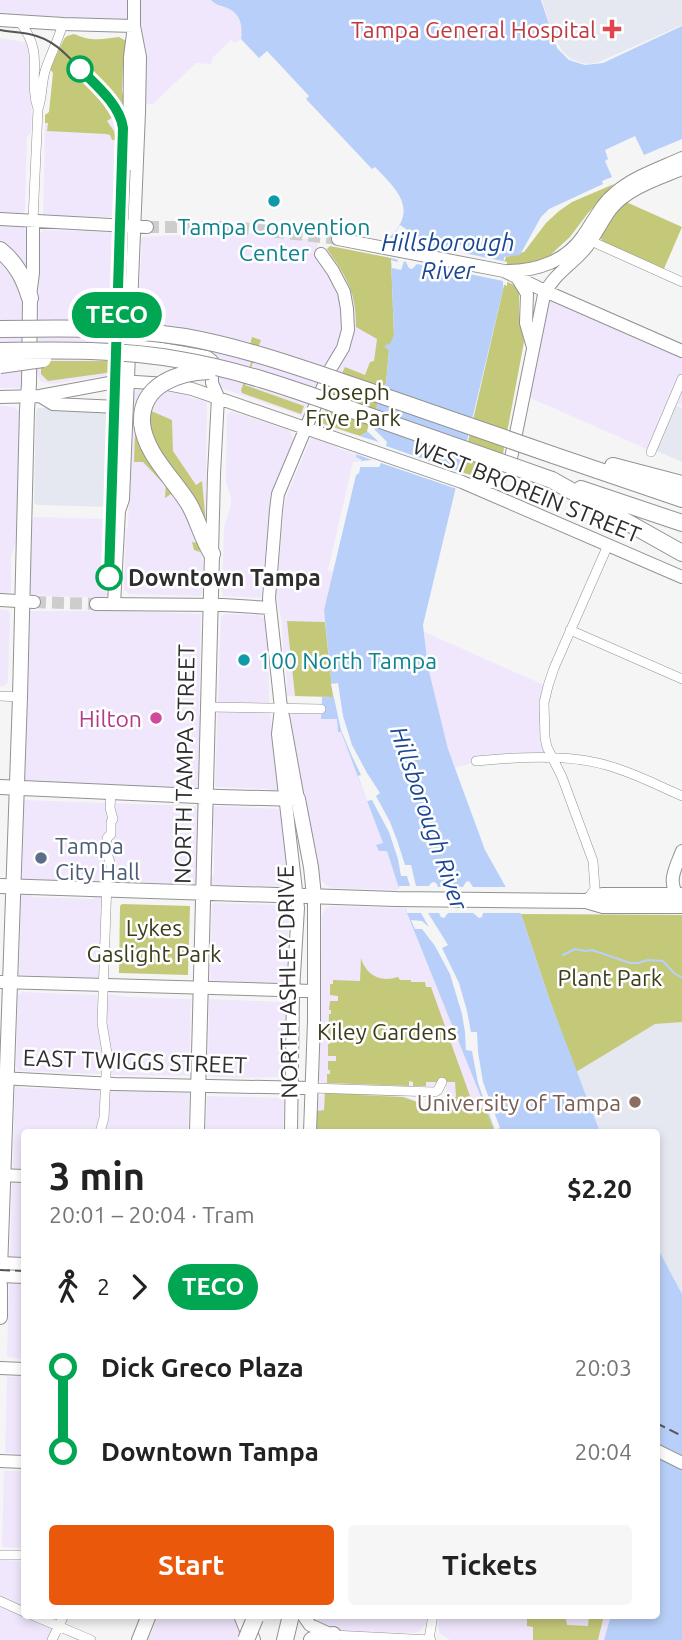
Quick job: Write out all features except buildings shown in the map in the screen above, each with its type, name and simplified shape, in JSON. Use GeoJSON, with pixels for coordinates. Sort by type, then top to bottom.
{"type":"FeatureCollection","features":[{"type":"Feature","properties":{"kind":"highway"},"geometry":{"type":"LineString","coordinates":[[0,250],[18,269],[30,298]]}},
{"type":"Feature","properties":{"kind":"highway"},"geometry":{"type":"LineString","coordinates":[[0,320],[73,327]]}},
{"type":"Feature","properties":{"kind":"highway"},"geometry":{"type":"LineString","coordinates":[[0,329],[106,328],[159,333],[241,349],[682,499]]}},
{"type":"Feature","properties":{"kind":"highway"},"geometry":{"type":"LineString","coordinates":[[0,351],[93,351],[178,359],[235,372],[682,523]]}},
{"type":"Feature","properties":{"kind":"highway"},"geometry":{"type":"LineString","coordinates":[[0,365],[93,351]]}},
{"type":"Feature","properties":{"kind":"highway"},"geometry":{"type":"LineString","coordinates":[[212,554],[189,504],[147,442],[142,412],[147,400],[166,381],[186,373],[235,372]]}},
{"type":"Feature","properties":{"kind":"highway"},"geometry":{"type":"LineString","coordinates":[[553,455],[565,453],[682,484]]}},
{"type":"Feature","properties":{"kind":"highway"},"geometry":{"type":"LineString","coordinates":[[552,480],[682,553]]}},
{"type":"Feature","properties":{"kind":"highway"},"geometry":{"type":"LineString","coordinates":[[246,1640],[250,1619]]}},
{"type":"Feature","properties":{"kind":"highway"},"geometry":{"type":"LineString","coordinates":[[251,1619],[252,1640]]}},
{"type":"Feature","properties":{"kind":"highway"},"geometry":{"type":"LineString","coordinates":[[285,1640],[290,1619]]}},
{"type":"Feature","properties":{"kind":"highway"},"geometry":{"type":"LineString","coordinates":[[312,1640],[333,1635]]}},
{"type":"Feature","properties":{"kind":"main road"},"geometry":{"type":"LineString","coordinates":[[119,511],[116,499],[118,407],[130,335],[136,226],[135,91],[130,57],[135,0]]}},
{"type":"Feature","properties":{"kind":"main road"},"geometry":{"type":"LineString","coordinates":[[0,20],[134,26]]}},
{"type":"Feature","properties":{"kind":"main road"},"geometry":{"type":"LineString","coordinates":[[338,239],[504,271],[537,268],[559,258],[576,245],[605,203],[621,188],[682,158]]}},
{"type":"Feature","properties":{"kind":"main road"},"geometry":{"type":"LineString","coordinates":[[534,347],[526,323],[535,291],[580,254],[621,198],[682,169]]}},
{"type":"Feature","properties":{"kind":"main road"},"geometry":{"type":"LineString","coordinates":[[0,219],[136,226]]}},
{"type":"Feature","properties":{"kind":"main road"},"geometry":{"type":"LineString","coordinates":[[0,1270],[6,886],[16,788],[27,601],[34,396],[30,298],[33,220]]}},
{"type":"Feature","properties":{"kind":"main road"},"geometry":{"type":"LineString","coordinates":[[114,604],[119,511],[123,499],[124,381],[136,226]]}},
{"type":"Feature","properties":{"kind":"main road"},"geometry":{"type":"LineString","coordinates":[[291,1129],[293,991],[298,908],[292,799],[278,734],[281,708],[270,608],[272,546],[278,494],[311,429],[331,368],[344,348],[348,330],[344,292],[321,254]]}},
{"type":"Feature","properties":{"kind":"main road"},"geometry":{"type":"LineString","coordinates":[[504,271],[535,291],[682,351]]}},
{"type":"Feature","properties":{"kind":"main road"},"geometry":{"type":"LineString","coordinates":[[463,482],[484,484],[499,478],[507,469],[534,347],[535,291]]}},
{"type":"Feature","properties":{"kind":"main road"},"geometry":{"type":"LineString","coordinates":[[130,335],[132,341],[139,345],[207,357],[212,361],[212,383],[218,397],[212,554]]}},
{"type":"Feature","properties":{"kind":"main road","name":"WEST BROREIN STREET"},"geometry":{"type":"LineString","coordinates":[[34,396],[124,381],[167,384],[218,397],[463,482],[682,577]]}},
{"type":"Feature","properties":{"kind":"main road"},"geometry":{"type":"LineString","coordinates":[[0,397],[34,396],[53,404],[118,407]]}},
{"type":"Feature","properties":{"kind":"main road","name":"NORTH TAMPA STREET"},"geometry":{"type":"LineString","coordinates":[[197,1129],[212,554]]}},
{"type":"Feature","properties":{"kind":"main road"},"geometry":{"type":"LineString","coordinates":[[0,600],[27,601]]}},
{"type":"Feature","properties":{"kind":"main road"},"geometry":{"type":"LineString","coordinates":[[96,604],[270,608]]}},
{"type":"Feature","properties":{"kind":"main road"},"geometry":{"type":"LineString","coordinates":[[0,787],[292,799]]}},
{"type":"Feature","properties":{"kind":"main road","name":"NORTH ASHLEY DRIVE"},"geometry":{"type":"LineString","coordinates":[[292,799],[311,867],[314,896],[310,1129]]}},
{"type":"Feature","properties":{"kind":"main road"},"geometry":{"type":"LineString","coordinates":[[681,899],[673,888],[672,878],[682,851]]}},
{"type":"Feature","properties":{"kind":"main road"},"geometry":{"type":"LineString","coordinates":[[6,886],[396,899],[586,901],[603,906],[681,899]]}},
{"type":"Feature","properties":{"kind":"main road"},"geometry":{"type":"LineString","coordinates":[[5,982],[313,991]]}},
{"type":"Feature","properties":{"kind":"main road","name":"EAST TWIGGS STREET"},"geometry":{"type":"LineString","coordinates":[[3,1078],[311,1088]]}},
{"type":"Feature","properties":{"kind":"main road"},"geometry":{"type":"LineString","coordinates":[[2,1176],[21,1176]]}},
{"type":"Feature","properties":{"kind":"main road"},"geometry":{"type":"LineString","coordinates":[[0,1263],[21,1264]]}},
{"type":"Feature","properties":{"kind":"main road"},"geometry":{"type":"LineString","coordinates":[[0,1276],[21,1277]]}},
{"type":"Feature","properties":{"kind":"main road"},"geometry":{"type":"LineString","coordinates":[[0,1285],[0,1317]]}},
{"type":"Feature","properties":{"kind":"main road"},"geometry":{"type":"LineString","coordinates":[[0,1368],[21,1368]]}},
{"type":"Feature","properties":{"kind":"main road"},"geometry":{"type":"LineString","coordinates":[[660,1452],[682,1463]]}},
{"type":"Feature","properties":{"kind":"main road"},"geometry":{"type":"LineString","coordinates":[[0,1461],[21,1462]]}},
{"type":"Feature","properties":{"kind":"main road"},"geometry":{"type":"LineString","coordinates":[[139,1640],[147,1619]]}},
{"type":"Feature","properties":{"kind":"main road"},"geometry":{"type":"LineString","coordinates":[[306,1619],[310,1625],[333,1635]]}},
{"type":"Feature","properties":{"kind":"street"},"geometry":{"type":"LineString","coordinates":[[20,22],[29,34],[35,54],[34,98],[38,109]]}},
{"type":"Feature","properties":{"kind":"street"},"geometry":{"type":"LineString","coordinates":[[33,220],[38,109],[46,67],[63,24]]}},
{"type":"Feature","properties":{"kind":"street"},"geometry":{"type":"LineString","coordinates":[[591,241],[682,282]]}},
{"type":"Feature","properties":{"kind":"street"},"geometry":{"type":"LineString","coordinates":[[651,453],[682,379]]}},
{"type":"Feature","properties":{"kind":"street"},"geometry":{"type":"LineString","coordinates":[[586,901],[595,888],[593,862],[545,738],[544,703],[552,672],[608,544]]}},
{"type":"Feature","properties":{"kind":"street"},"geometry":{"type":"LineString","coordinates":[[570,630],[682,679]]}},
{"type":"Feature","properties":{"kind":"street"},"geometry":{"type":"LineString","coordinates":[[0,696],[20,697]]}},
{"type":"Feature","properties":{"kind":"street"},"geometry":{"type":"LineString","coordinates":[[208,707],[321,709]]}},
{"type":"Feature","properties":{"kind":"street"},"geometry":{"type":"LineString","coordinates":[[476,761],[553,758],[595,762],[682,796]]}},
{"type":"Feature","properties":{"kind":"street"},"geometry":{"type":"LineString","coordinates":[[562,777],[566,767],[575,760]]}},
{"type":"Feature","properties":{"kind":"street"},"geometry":{"type":"LineString","coordinates":[[101,1129],[107,1053],[102,1026],[107,881],[112,868],[106,851],[113,819],[110,807],[111,792]]}},
{"type":"Feature","properties":{"kind":"street"},"geometry":{"type":"LineString","coordinates":[[311,1088],[435,1092],[442,1082]]}},
{"type":"Feature","properties":{"kind":"street"},"geometry":{"type":"LineString","coordinates":[[0,1555],[21,1555]]}},
{"type":"Feature","properties":{"kind":"street"},"geometry":{"type":"LineString","coordinates":[[0,1601],[21,1611]]}},
{"type":"Feature","properties":{"kind":"street"},"geometry":{"type":"LineString","coordinates":[[42,1619],[91,1640]]}},
{"type":"Feature","properties":{"kind":"street"},"geometry":{"type":"LineString","coordinates":[[52,1640],[62,1619]]}},
{"type":"Feature","properties":{"kind":"street"},"geometry":{"type":"LineString","coordinates":[[333,1635],[430,1639],[432,1619]]}},
{"type":"Feature","properties":{"kind":"shaded area"},"geometry":{"type":"Polygon","coordinates":[[[0,0],[130,0],[130,18],[126,22],[0,14],[0,0]]]}},
{"type":"Feature","properties":{"kind":"shaded area"},"geometry":{"type":"Polygon","coordinates":[[[140,0],[211,0],[217,6],[236,14],[242,28],[241,39],[235,43],[231,40],[212,58],[210,64],[196,63],[153,104],[144,104],[140,0]]]}},
{"type":"Feature","properties":{"kind":"shaded area","name":"Tampa General Hospital"},"geometry":{"type":"Polygon","coordinates":[[[542,0],[682,0],[682,25],[599,62],[582,63],[563,52],[553,35],[542,0]]]}},
{"type":"Feature","properties":{"kind":"shaded area"},"geometry":{"type":"Polygon","coordinates":[[[0,38],[30,43],[33,54],[31,132],[27,137],[25,210],[22,214],[0,215],[0,38]]]}},
{"type":"Feature","properties":{"kind":"shaded area"},"geometry":{"type":"Polygon","coordinates":[[[112,116],[117,124],[120,150],[118,217],[43,216],[45,123],[109,124],[106,120],[112,116]]]}},
{"type":"Feature","properties":{"kind":"shaded area"},"geometry":{"type":"Polygon","coordinates":[[[0,226],[22,226],[27,232],[29,281],[24,301],[22,385],[19,388],[0,388],[0,226]]]}},
{"type":"Feature","properties":{"kind":"shaded area"},"geometry":{"type":"Polygon","coordinates":[[[44,230],[117,232],[114,353],[110,375],[52,384],[42,382],[39,378],[38,235],[44,230]]]}},
{"type":"Feature","properties":{"kind":"shaded area"},"geometry":{"type":"Polygon","coordinates":[[[233,232],[317,240],[317,251],[332,273],[345,313],[341,344],[326,363],[302,416],[218,387],[215,356],[204,348],[136,334],[142,237],[233,232]]]}},
{"type":"Feature","properties":{"kind":"shaded area"},"geometry":{"type":"Polygon","coordinates":[[[330,246],[391,258],[394,335],[389,351],[386,383],[367,432],[360,436],[320,425],[318,421],[351,334],[325,250],[330,246]]]}},
{"type":"Feature","properties":{"kind":"shaded area"},"geometry":{"type":"Polygon","coordinates":[[[548,291],[682,350],[682,406],[672,401],[651,451],[528,397],[548,291]]]}},
{"type":"Feature","properties":{"kind":"shaded area"},"geometry":{"type":"Polygon","coordinates":[[[138,390],[175,392],[207,402],[206,490],[210,522],[201,545],[203,563],[200,596],[129,594],[124,590],[131,401],[138,390]]]}},
{"type":"Feature","properties":{"kind":"shaded area"},"geometry":{"type":"Polygon","coordinates":[[[674,405],[682,408],[682,462],[655,450],[674,405]]]}},
{"type":"Feature","properties":{"kind":"shaded area"},"geometry":{"type":"Polygon","coordinates":[[[0,406],[14,407],[21,413],[17,537],[11,557],[11,592],[8,595],[0,594],[0,406]]]}},
{"type":"Feature","properties":{"kind":"shaded area"},"geometry":{"type":"Polygon","coordinates":[[[38,408],[113,411],[117,418],[112,507],[34,503],[38,408]]]}},
{"type":"Feature","properties":{"kind":"shaded area"},"geometry":{"type":"Polygon","coordinates":[[[231,411],[290,431],[293,437],[271,497],[259,598],[222,596],[224,527],[231,505],[226,482],[227,415],[231,411]]]}},
{"type":"Feature","properties":{"kind":"shaded area"},"geometry":{"type":"Polygon","coordinates":[[[311,438],[337,446],[362,459],[353,462],[328,570],[333,571],[324,610],[333,697],[286,696],[282,622],[276,595],[284,507],[311,438]]]}},
{"type":"Feature","properties":{"kind":"shaded area"},"geometry":{"type":"Polygon","coordinates":[[[34,517],[108,519],[107,596],[30,595],[34,517]]]}},
{"type":"Feature","properties":{"kind":"shaded area"},"geometry":{"type":"Polygon","coordinates":[[[0,609],[10,613],[8,682],[4,686],[0,686],[0,609]]]}},
{"type":"Feature","properties":{"kind":"shaded area"},"geometry":{"type":"Polygon","coordinates":[[[30,611],[201,614],[199,715],[202,719],[199,788],[23,784],[30,611]]]}},
{"type":"Feature","properties":{"kind":"shaded area"},"geometry":{"type":"Polygon","coordinates":[[[224,614],[259,615],[266,619],[269,702],[279,789],[276,791],[215,787],[221,617],[224,614]]]}},
{"type":"Feature","properties":{"kind":"shaded area"},"geometry":{"type":"Polygon","coordinates":[[[424,632],[544,685],[549,756],[482,760],[455,768],[428,667],[424,632]]]}},
{"type":"Feature","properties":{"kind":"shaded area"},"geometry":{"type":"Polygon","coordinates":[[[293,713],[321,714],[321,719],[337,718],[338,731],[341,732],[383,843],[376,845],[387,850],[400,890],[332,888],[318,877],[288,716],[293,713]]]}},
{"type":"Feature","properties":{"kind":"shaded area"},"geometry":{"type":"Polygon","coordinates":[[[22,800],[195,806],[198,883],[193,887],[188,884],[23,880],[22,800]]]}},
{"type":"Feature","properties":{"kind":"shaded area"},"geometry":{"type":"Polygon","coordinates":[[[214,806],[282,809],[289,885],[223,885],[219,891],[210,889],[210,878],[214,875],[214,806]]]}},
{"type":"Feature","properties":{"kind":"shaded area"},"geometry":{"type":"Polygon","coordinates":[[[19,894],[30,894],[33,897],[103,897],[98,977],[19,975],[19,894]]]}},
{"type":"Feature","properties":{"kind":"shaded area"},"geometry":{"type":"Polygon","coordinates":[[[214,903],[283,905],[287,908],[289,912],[285,984],[211,981],[214,903]]]}},
{"type":"Feature","properties":{"kind":"shaded area"},"geometry":{"type":"Polygon","coordinates":[[[331,906],[406,908],[494,1129],[317,1129],[318,1098],[325,1092],[397,1093],[418,1101],[423,1113],[446,1114],[446,1082],[426,1086],[325,1084],[318,1081],[322,916],[325,909],[331,906]]]}},
{"type":"Feature","properties":{"kind":"shaded area","name":"Plant Park"},"geometry":{"type":"Polygon","coordinates":[[[521,914],[682,915],[682,1294],[660,1253],[660,1129],[599,1129],[550,1001],[521,914]]]}},
{"type":"Feature","properties":{"kind":"shaded area"},"geometry":{"type":"Polygon","coordinates":[[[22,992],[97,995],[97,1022],[102,1048],[100,1074],[18,1071],[18,995],[22,992]]]}},
{"type":"Feature","properties":{"kind":"shaded area"},"geometry":{"type":"Polygon","coordinates":[[[108,994],[191,999],[189,1076],[110,1074],[110,1043],[106,1029],[108,994]]]}},
{"type":"Feature","properties":{"kind":"shaded area"},"geometry":{"type":"Polygon","coordinates":[[[209,999],[286,1003],[283,1077],[208,1076],[209,999]]]}},
{"type":"Feature","properties":{"kind":"shaded area"},"geometry":{"type":"Polygon","coordinates":[[[15,1086],[99,1090],[99,1122],[96,1129],[21,1129],[21,1170],[16,1171],[13,1166],[15,1086]]]}},
{"type":"Feature","properties":{"kind":"shaded area"},"geometry":{"type":"Polygon","coordinates":[[[111,1091],[189,1093],[188,1129],[105,1129],[111,1091]]]}},
{"type":"Feature","properties":{"kind":"shaded area"},"geometry":{"type":"Polygon","coordinates":[[[207,1096],[282,1098],[284,1101],[283,1129],[206,1129],[207,1096]]]}},
{"type":"Feature","properties":{"kind":"shaded area"},"geometry":{"type":"Polygon","coordinates":[[[21,1179],[21,1262],[10,1261],[12,1180],[21,1179]]]}},
{"type":"Feature","properties":{"kind":"shaded area"},"geometry":{"type":"Polygon","coordinates":[[[9,1281],[21,1281],[21,1359],[7,1357],[9,1281]]]}},
{"type":"Feature","properties":{"kind":"shaded area"},"geometry":{"type":"Polygon","coordinates":[[[21,1376],[21,1454],[5,1453],[7,1377],[21,1376]]]}},
{"type":"Feature","properties":{"kind":"shaded area"},"geometry":{"type":"Polygon","coordinates":[[[4,1471],[21,1471],[21,1548],[2,1547],[4,1471]]]}},
{"type":"Feature","properties":{"kind":"shaded area"},"geometry":{"type":"Polygon","coordinates":[[[0,1560],[21,1561],[21,1607],[0,1598],[0,1560]]]}},
{"type":"Feature","properties":{"kind":"shaded area"},"geometry":{"type":"Polygon","coordinates":[[[0,1605],[21,1614],[21,1619],[32,1619],[51,1627],[52,1630],[47,1640],[0,1640],[0,1605]]]}},
{"type":"Feature","properties":{"kind":"shaded area"},"geometry":{"type":"Polygon","coordinates":[[[157,1619],[239,1619],[247,1640],[148,1640],[157,1619]]]}},
{"type":"Feature","properties":{"kind":"shaded area"},"geometry":{"type":"Polygon","coordinates":[[[313,1619],[427,1619],[419,1632],[414,1633],[334,1632],[323,1628],[313,1619]]]}},
{"type":"Feature","properties":{"kind":"shaded area"},"geometry":{"type":"Polygon","coordinates":[[[438,1619],[610,1619],[604,1640],[450,1640],[439,1633],[438,1619]]]}},
{"type":"Feature","properties":{"kind":"green space"},"geometry":{"type":"Polygon","coordinates":[[[74,34],[92,39],[119,37],[126,41],[128,49],[123,65],[122,91],[126,109],[107,121],[116,140],[106,134],[47,131],[45,115],[49,112],[53,73],[50,69],[64,39],[74,34]]]}},
{"type":"Feature","properties":{"kind":"green space"},"geometry":{"type":"Polygon","coordinates":[[[614,184],[570,237],[534,270],[501,270],[506,257],[524,252],[559,211],[572,202],[614,184]]]}},
{"type":"Feature","properties":{"kind":"green space"},"geometry":{"type":"Polygon","coordinates":[[[624,201],[682,227],[663,271],[604,245],[600,236],[624,201]]]}},
{"type":"Feature","properties":{"kind":"green space","name":"Joseph Frye Park"},"geometry":{"type":"Polygon","coordinates":[[[330,246],[391,258],[394,335],[389,351],[386,383],[367,432],[360,436],[321,423],[345,367],[365,375],[370,362],[374,361],[377,339],[356,327],[352,294],[345,277],[327,249],[330,246]]]}},
{"type":"Feature","properties":{"kind":"green space"},"geometry":{"type":"Polygon","coordinates":[[[505,281],[514,285],[519,293],[519,314],[524,342],[503,454],[491,471],[476,476],[461,472],[505,281]]]}},
{"type":"Feature","properties":{"kind":"green space"},"geometry":{"type":"Polygon","coordinates":[[[252,337],[261,340],[245,385],[304,406],[301,414],[242,393],[251,363],[248,353],[252,337]]]}},
{"type":"Feature","properties":{"kind":"green space"},"geometry":{"type":"Polygon","coordinates":[[[41,361],[110,361],[106,373],[48,381],[41,374],[41,361]]]}},
{"type":"Feature","properties":{"kind":"green space"},"geometry":{"type":"Polygon","coordinates":[[[136,408],[149,410],[172,420],[173,451],[196,485],[202,481],[207,535],[138,418],[174,483],[197,540],[176,499],[171,494],[165,498],[166,482],[162,482],[143,462],[134,462],[136,408]]]}},
{"type":"Feature","properties":{"kind":"green space"},"geometry":{"type":"Polygon","coordinates":[[[192,542],[198,543],[200,552],[194,550],[192,542]]]}},
{"type":"Feature","properties":{"kind":"green space"},"geometry":{"type":"Polygon","coordinates":[[[287,621],[325,622],[333,697],[295,696],[287,621]]]}},
{"type":"Feature","properties":{"kind":"green space","name":"Lykes Gaslight Park"},"geometry":{"type":"Polygon","coordinates":[[[122,904],[190,906],[188,975],[119,973],[122,904]]]}},
{"type":"Feature","properties":{"kind":"green space","name":"Plant Park"},"geometry":{"type":"Polygon","coordinates":[[[521,914],[682,915],[682,1022],[655,1024],[576,1072],[521,914]]]}},
{"type":"Feature","properties":{"kind":"green space","name":"Kiley Gardens"},"geometry":{"type":"Polygon","coordinates":[[[361,958],[366,969],[375,976],[425,982],[426,987],[431,987],[475,1110],[485,1107],[494,1129],[317,1129],[317,1111],[324,1110],[325,1092],[397,1093],[405,1096],[356,1095],[403,1097],[417,1102],[419,1113],[449,1114],[450,1097],[456,1097],[455,1082],[426,1082],[426,1086],[413,1086],[413,1082],[409,1081],[409,1086],[327,1083],[327,1074],[330,1074],[328,1061],[336,1061],[336,1056],[328,1056],[330,1001],[338,1001],[338,996],[330,995],[330,984],[333,984],[333,980],[360,981],[361,958]]]}},
{"type":"Feature","properties":{"kind":"green space"},"geometry":{"type":"Polygon","coordinates":[[[527,1619],[566,1619],[567,1625],[588,1626],[589,1619],[603,1619],[598,1640],[533,1640],[533,1627],[527,1626],[527,1619]]]}},
{"type":"Feature","properties":{"kind":"water","name":"Hillsborough River"},"geometry":{"type":"Polygon","coordinates":[[[211,0],[541,0],[557,48],[569,60],[585,65],[603,63],[682,26],[682,139],[644,155],[635,136],[605,150],[608,159],[605,161],[612,177],[602,181],[603,184],[549,209],[541,217],[520,255],[504,257],[503,290],[423,625],[428,667],[448,749],[485,850],[521,914],[550,1001],[599,1129],[494,1129],[407,913],[387,851],[379,851],[376,845],[383,843],[341,732],[338,732],[337,719],[321,719],[322,697],[333,697],[324,610],[356,475],[362,460],[356,457],[360,436],[367,432],[386,383],[389,351],[385,345],[390,344],[394,335],[389,238],[398,228],[404,209],[391,184],[375,167],[372,169],[306,99],[309,96],[267,51],[259,58],[241,39],[241,25],[235,13],[211,0]]]}},
{"type":"Feature","properties":{"kind":"water"},"geometry":{"type":"Polygon","coordinates":[[[660,1253],[682,1294],[682,1640],[604,1640],[610,1619],[660,1619],[660,1253]]]}},
{"type":"Feature","properties":{"kind":"pier"},"geometry":{"type":"Polygon","coordinates":[[[400,225],[409,231],[408,241],[415,239],[422,244],[453,250],[461,245],[464,253],[507,262],[507,286],[503,281],[460,272],[456,275],[449,270],[417,264],[412,269],[404,261],[401,270],[392,268],[391,260],[398,260],[388,257],[386,237],[402,240],[403,236],[396,231],[400,225]]]}},
{"type":"Feature","properties":{"kind":"pier"},"geometry":{"type":"Polygon","coordinates":[[[369,424],[387,442],[386,446],[432,462],[433,458],[464,473],[460,490],[381,463],[379,467],[360,467],[362,461],[372,460],[353,453],[356,435],[379,442],[367,431],[369,424]]]}},
{"type":"Feature","properties":{"kind":"pier"},"geometry":{"type":"Polygon","coordinates":[[[338,683],[343,716],[352,745],[380,793],[376,796],[390,822],[405,865],[411,865],[416,886],[429,886],[434,882],[438,887],[463,887],[469,881],[473,887],[510,887],[521,913],[483,913],[479,918],[473,913],[448,913],[444,918],[439,913],[428,913],[448,945],[442,948],[459,983],[471,1032],[477,1032],[483,1082],[500,1128],[498,1129],[495,1129],[478,1083],[472,1051],[466,1050],[462,1014],[450,974],[422,929],[415,929],[411,920],[422,921],[429,927],[421,913],[407,913],[406,908],[402,908],[397,889],[399,886],[410,886],[407,876],[401,876],[389,832],[372,800],[367,801],[358,776],[361,775],[341,730],[331,684],[338,683]]]}},
{"type":"Feature","properties":{"kind":"waterway"},"geometry":{"type":"LineString","coordinates":[[563,955],[575,949],[592,950],[630,963],[663,961],[682,978]]}},
{"type":"Feature","properties":{"kind":"tunnel"},"geometry":{"type":"LineString","coordinates":[[147,227],[234,227],[338,239]]}},
{"type":"Feature","properties":{"kind":"tunnel"},"geometry":{"type":"LineString","coordinates":[[34,602],[96,604]]}},
{"type":"Feature","properties":{"kind":"tram line"},"geometry":{"type":"LineString","coordinates":[[0,30],[29,34],[46,40],[60,49],[84,73]]}},
{"type":"Feature","properties":{"kind":"tram line","name":"TECO"},"geometry":{"type":"LineString","coordinates":[[80,69],[116,108],[123,128],[109,577]]}},
{"type":"Feature","properties":{"kind":"tram line"},"geometry":{"type":"LineString","coordinates":[[99,90],[120,113],[123,128],[108,588]]}},
{"type":"Feature","properties":{"kind":"railway"},"geometry":{"type":"LineString","coordinates":[[0,1270],[21,1271]]}},
{"type":"Feature","properties":{"kind":"railway"},"geometry":{"type":"LineString","coordinates":[[660,1425],[682,1436]]}},
{"type":"Feature","properties":{"kind":"place","name":"Tampa General Hospital"},"geometry":{"type":"Point","coordinates":[612,29]}},
{"type":"Feature","properties":{"kind":"place","name":"Tampa Convention Center"},"geometry":{"type":"Point","coordinates":[274,201]}},
{"type":"Feature","properties":{"kind":"place","name":"Downtown Tampa"},"geometry":{"type":"Point","coordinates":[109,577]}},
{"type":"Feature","properties":{"kind":"place","name":"100 North Tampa"},"geometry":{"type":"Point","coordinates":[244,660]}},
{"type":"Feature","properties":{"kind":"place","name":"Hilton"},"geometry":{"type":"Point","coordinates":[156,718]}},
{"type":"Feature","properties":{"kind":"place","name":"Tampa City Hall"},"geometry":{"type":"Point","coordinates":[41,858]}},
{"type":"Feature","properties":{"kind":"place","name":"University of Tampa"},"geometry":{"type":"Point","coordinates":[635,1102]}}]}
